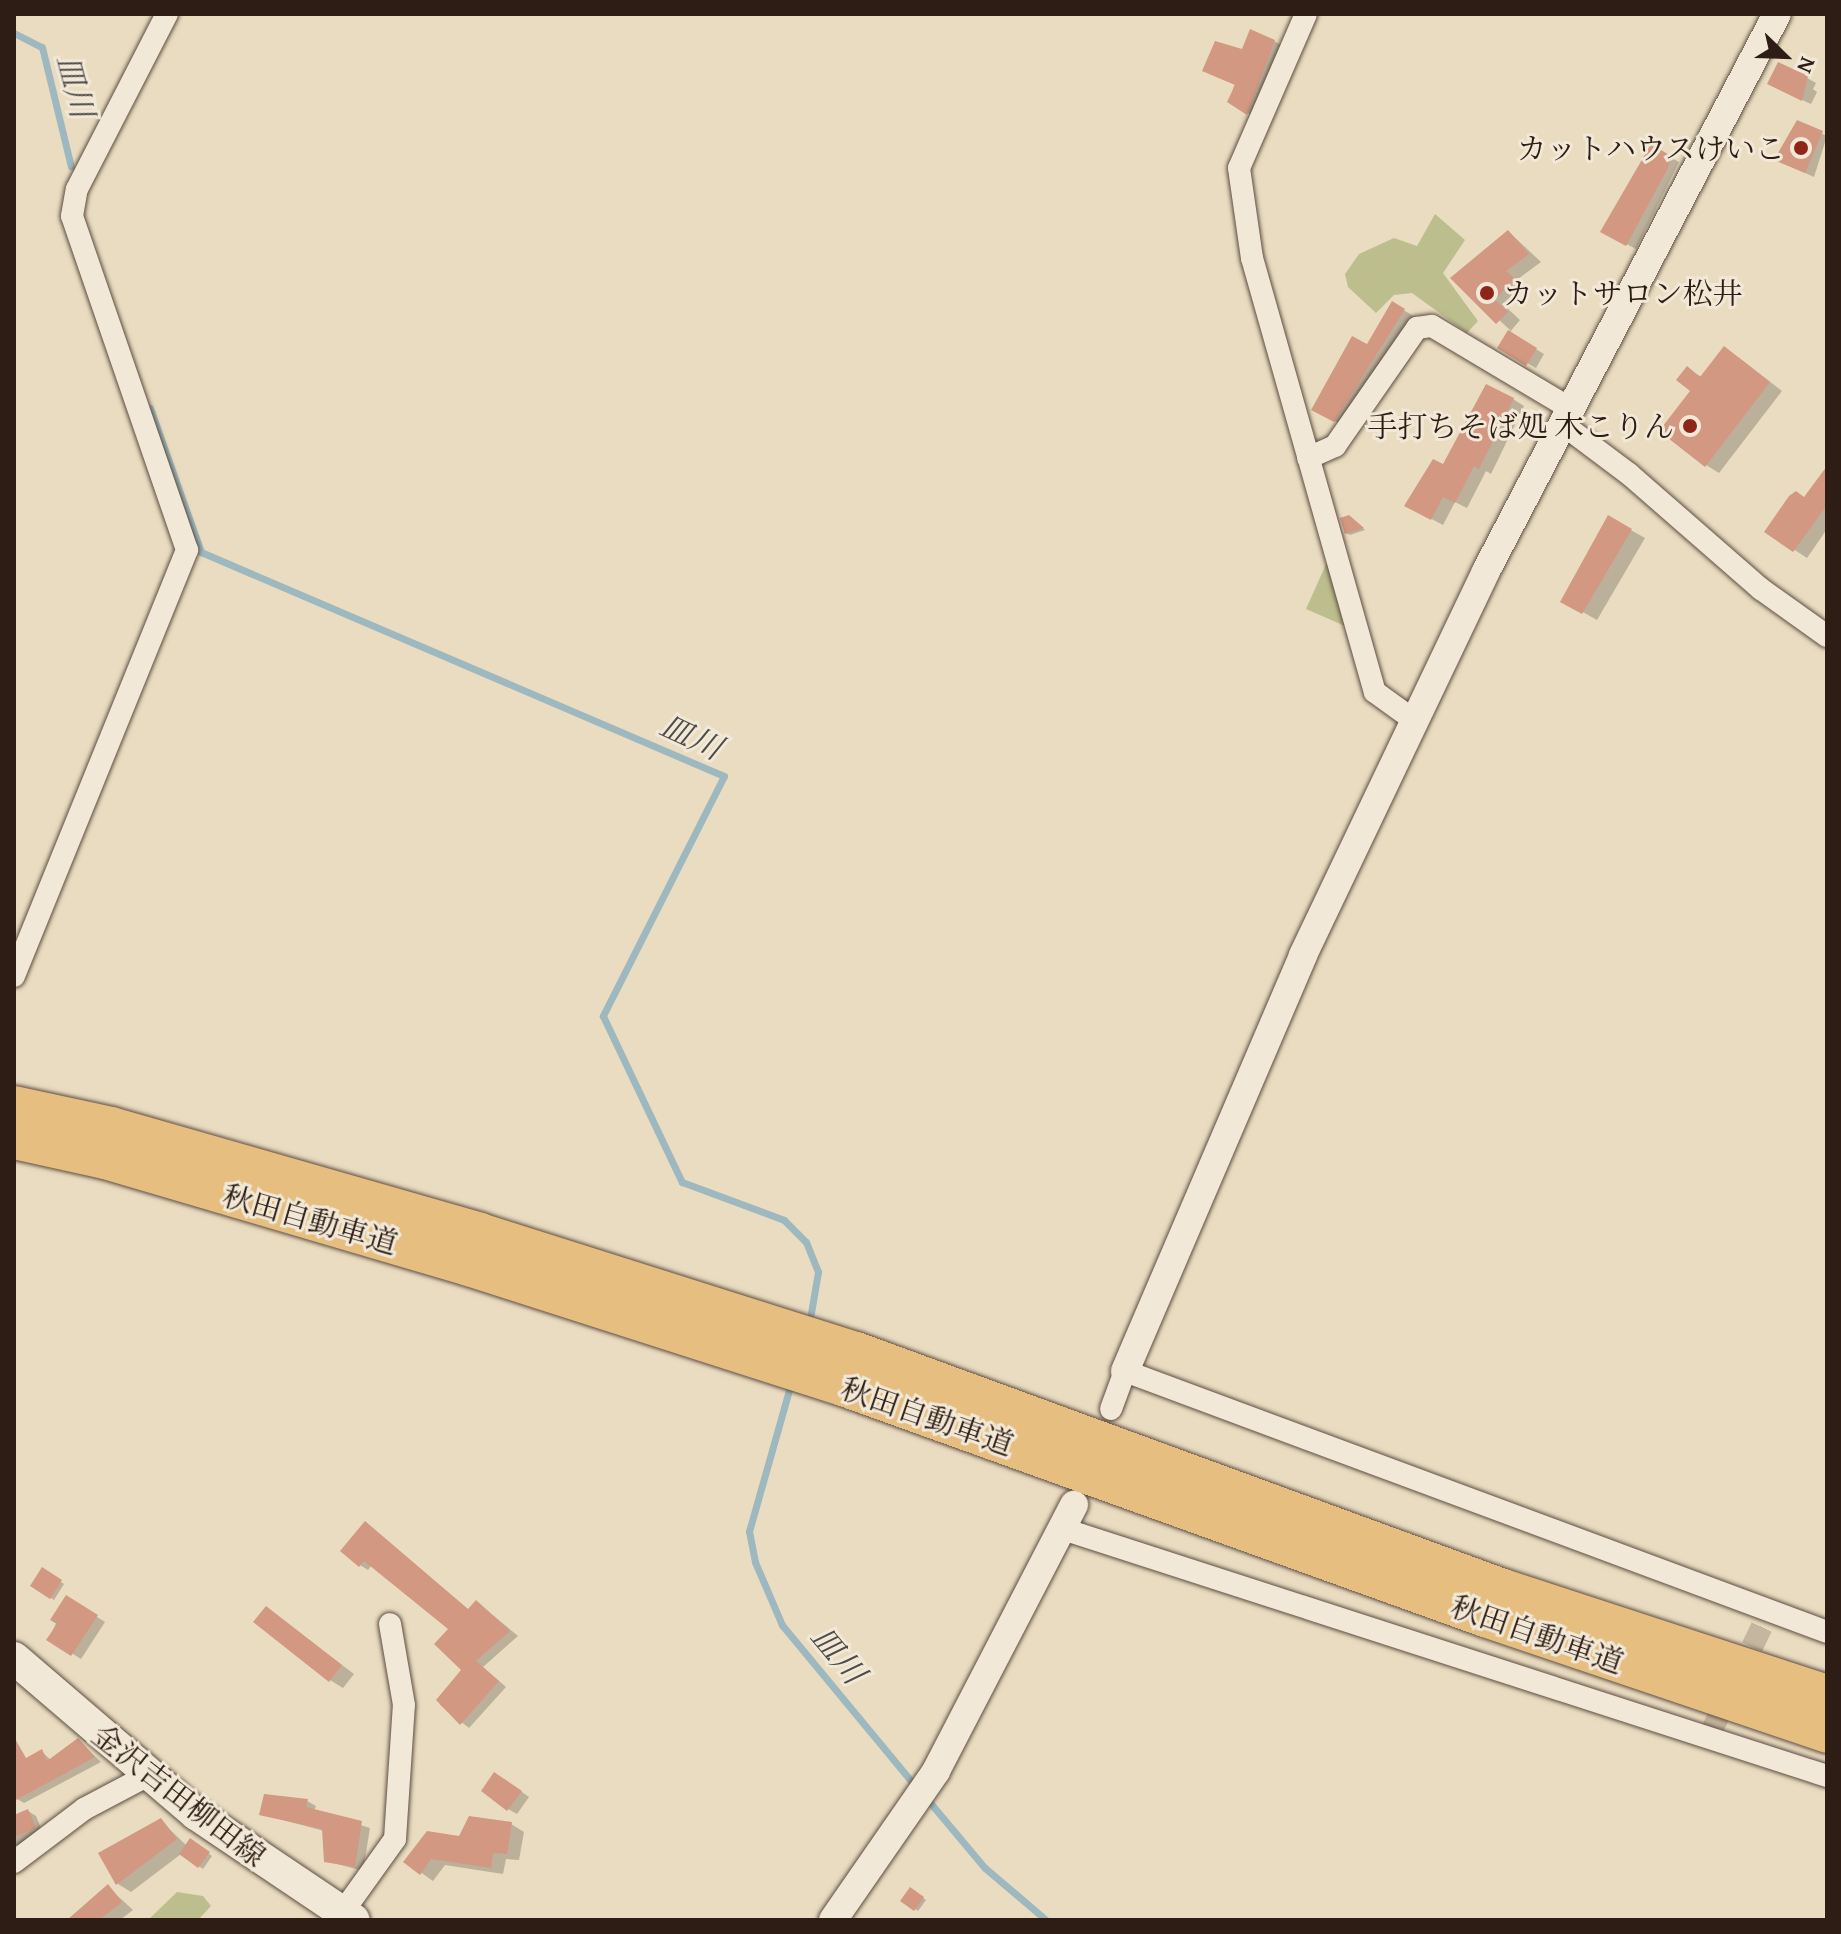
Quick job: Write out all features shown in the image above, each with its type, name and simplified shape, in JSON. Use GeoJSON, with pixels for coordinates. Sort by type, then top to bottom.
{"type":"FeatureCollection","features":[{"type":"Feature","properties":{"kind":"highway","name":"秋田自動車道"},"geometry":{"type":"LineString","coordinates":[[14,1106],[111,1127],[480,1233],[856,1352],[1503,1589],[1827,1695]]}},
{"type":"Feature","properties":{"kind":"highway","name":"秋田自動車道"},"geometry":{"type":"LineString","coordinates":[[14,1139],[105,1159],[469,1266],[843,1386],[1485,1617],[1827,1733]]}},
{"type":"Feature","properties":{"kind":"main road","name":"金沢吉田柳田線"},"geometry":{"type":"LineString","coordinates":[[14,1658],[250,1854],[348,1916]]}},
{"type":"Feature","properties":{"kind":"street"},"geometry":{"type":"LineString","coordinates":[[14,976],[187,550],[72,216],[77,189],[167,14]]}},
{"type":"Feature","properties":{"kind":"street"},"geometry":{"type":"LineString","coordinates":[[1306,14],[1239,168],[1252,258],[1375,692],[1415,721]]}},
{"type":"Feature","properties":{"kind":"street"},"geometry":{"type":"LineString","coordinates":[[1111,1409],[1303,955],[1486,571],[1569,418],[1777,14]]}},
{"type":"Feature","properties":{"kind":"street"},"geometry":{"type":"LineString","coordinates":[[1308,458],[1335,446],[1417,328],[1432,326],[1569,418],[1761,589],[1827,636]]}},
{"type":"Feature","properties":{"kind":"street"},"geometry":{"type":"LineString","coordinates":[[1125,1371],[1827,1632]]}},
{"type":"Feature","properties":{"kind":"street"},"geometry":{"type":"LineString","coordinates":[[833,1920],[936,1771],[1068,1517],[1827,1776]]}},
{"type":"Feature","properties":{"kind":"street"},"geometry":{"type":"LineString","coordinates":[[348,1916],[395,1839],[404,1705],[390,1624]]}},
{"type":"Feature","properties":{"kind":"street"},"geometry":{"type":"LineString","coordinates":[[14,1862],[84,1809],[150,1774]]}},
{"type":"Feature","properties":{"kind":"green space"},"geometry":{"type":"Polygon","coordinates":[[[1435,214],[1465,240],[1443,273],[1478,321],[1467,333],[1412,293],[1394,295],[1376,313],[1348,287],[1345,274],[1359,254],[1394,238],[1417,246],[1435,214]]]}},
{"type":"Feature","properties":{"kind":"green space"},"geometry":{"type":"Polygon","coordinates":[[[1327,562],[1345,626],[1306,609],[1327,562]]]}},
{"type":"Feature","properties":{"kind":"green space"},"geometry":{"type":"Polygon","coordinates":[[[177,1892],[203,1896],[211,1906],[198,1920],[148,1920],[177,1892]]]}},
{"type":"Feature","properties":{"kind":"building"},"geometry":{"type":"Polygon","coordinates":[[[1250,29],[1275,40],[1247,115],[1227,102],[1235,85],[1202,71],[1215,41],[1242,49],[1250,29]]]}},
{"type":"Feature","properties":{"kind":"building"},"geometry":{"type":"Polygon","coordinates":[[[1778,62],[1808,76],[1802,101],[1767,84],[1778,62]]]}},
{"type":"Feature","properties":{"kind":"building"},"geometry":{"type":"Polygon","coordinates":[[[1797,120],[1823,131],[1805,173],[1774,160],[1797,120]]]}},
{"type":"Feature","properties":{"kind":"building"},"geometry":{"type":"Polygon","coordinates":[[[1651,144],[1671,156],[1668,168],[1626,246],[1600,232],[1651,144]]]}},
{"type":"Feature","properties":{"kind":"building"},"geometry":{"type":"Polygon","coordinates":[[[1508,230],[1529,254],[1506,271],[1514,278],[1495,300],[1508,312],[1496,324],[1450,278],[1508,230]]]}},
{"type":"Feature","properties":{"kind":"building"},"geometry":{"type":"Polygon","coordinates":[[[1392,301],[1405,309],[1334,422],[1311,410],[1352,336],[1367,344],[1392,301]]]}},
{"type":"Feature","properties":{"kind":"building"},"geometry":{"type":"Polygon","coordinates":[[[1508,330],[1537,348],[1526,366],[1497,348],[1508,330]]]}},
{"type":"Feature","properties":{"kind":"building"},"geometry":{"type":"Polygon","coordinates":[[[1724,346],[1770,382],[1705,467],[1659,431],[1690,391],[1676,380],[1687,366],[1700,377],[1724,346]]]}},
{"type":"Feature","properties":{"kind":"building"},"geometry":{"type":"Polygon","coordinates":[[[1486,384],[1514,398],[1479,469],[1474,466],[1455,503],[1443,497],[1431,520],[1404,506],[1433,459],[1443,464],[1486,384]]]}},
{"type":"Feature","properties":{"kind":"building"},"geometry":{"type":"Polygon","coordinates":[[[1827,466],[1827,505],[1793,552],[1764,532],[1789,496],[1796,491],[1804,497],[1827,466]]]}},
{"type":"Feature","properties":{"kind":"building"},"geometry":{"type":"Polygon","coordinates":[[[1349,515],[1364,528],[1345,534],[1340,518],[1349,515]]]}},
{"type":"Feature","properties":{"kind":"building"},"geometry":{"type":"Polygon","coordinates":[[[1608,515],[1632,529],[1582,614],[1560,602],[1608,515]]]}},
{"type":"Feature","properties":{"kind":"building"},"geometry":{"type":"Polygon","coordinates":[[[365,1521],[468,1609],[476,1600],[510,1631],[476,1661],[499,1681],[460,1725],[436,1700],[461,1670],[434,1644],[448,1629],[364,1561],[359,1567],[340,1551],[365,1521]]]}},
{"type":"Feature","properties":{"kind":"building"},"geometry":{"type":"Polygon","coordinates":[[[42,1567],[62,1580],[50,1599],[30,1586],[42,1567]]]}},
{"type":"Feature","properties":{"kind":"building"},"geometry":{"type":"Polygon","coordinates":[[[66,1595],[98,1615],[71,1656],[46,1640],[57,1624],[50,1620],[66,1595]]]}},
{"type":"Feature","properties":{"kind":"building"},"geometry":{"type":"Polygon","coordinates":[[[266,1606],[342,1665],[329,1682],[253,1622],[266,1606]]]}},
{"type":"Feature","properties":{"kind":"building"},"geometry":{"type":"Polygon","coordinates":[[[14,1737],[26,1758],[42,1749],[47,1761],[78,1738],[95,1757],[14,1801],[14,1737]]]}},
{"type":"Feature","properties":{"kind":"building"},"geometry":{"type":"Polygon","coordinates":[[[494,1772],[522,1791],[507,1811],[481,1791],[494,1772]]]}},
{"type":"Feature","properties":{"kind":"building"},"geometry":{"type":"Polygon","coordinates":[[[264,1794],[308,1799],[306,1807],[362,1821],[355,1867],[324,1862],[322,1829],[259,1815],[264,1794]]]}},
{"type":"Feature","properties":{"kind":"building"},"geometry":{"type":"Polygon","coordinates":[[[28,1809],[36,1828],[14,1837],[14,1815],[28,1809]]]}},
{"type":"Feature","properties":{"kind":"building"},"geometry":{"type":"Polygon","coordinates":[[[469,1816],[512,1822],[507,1854],[493,1853],[491,1868],[431,1859],[420,1875],[403,1862],[427,1831],[459,1836],[469,1816]]]}},
{"type":"Feature","properties":{"kind":"building"},"geometry":{"type":"Polygon","coordinates":[[[161,1818],[177,1839],[116,1885],[98,1853],[161,1818]]]}},
{"type":"Feature","properties":{"kind":"building"},"geometry":{"type":"Polygon","coordinates":[[[190,1838],[210,1852],[198,1868],[179,1854],[190,1838]]]}},
{"type":"Feature","properties":{"kind":"building"},"geometry":{"type":"Polygon","coordinates":[[[108,1884],[122,1902],[99,1920],[67,1920],[108,1884]]]}},
{"type":"Feature","properties":{"kind":"building"},"geometry":{"type":"Polygon","coordinates":[[[910,1887],[924,1897],[914,1911],[900,1901],[910,1887]]]}},
{"type":"Feature","properties":{"kind":"waterway","name":"皿川"},"geometry":{"type":"LineString","coordinates":[[14,33],[42,47],[71,167]]}},
{"type":"Feature","properties":{"kind":"waterway","name":"皿川"},"geometry":{"type":"LineString","coordinates":[[150,408],[201,552],[724,776],[603,1016],[682,1182],[784,1220],[806,1242],[818,1272],[811,1313]]}},
{"type":"Feature","properties":{"kind":"waterway","name":"皿川"},"geometry":{"type":"LineString","coordinates":[[791,1383],[749,1531],[755,1562],[782,1625],[916,1787]]}},
{"type":"Feature","properties":{"kind":"waterway","name":"皿川"},"geometry":{"type":"LineString","coordinates":[[927,1799],[985,1868],[1046,1920]]}},
{"type":"Feature","properties":{"kind":"tunnel"},"geometry":{"type":"LineString","coordinates":[[1709,1736],[1769,1612]]}},
{"type":"Feature","properties":{"kind":"place","name":"カットハウスけいこ"},"geometry":{"type":"Point","coordinates":[1801,148]}},
{"type":"Feature","properties":{"kind":"place","name":"カットサロン松井"},"geometry":{"type":"Point","coordinates":[1487,293]}},
{"type":"Feature","properties":{"kind":"place","name":"手打ちそば処 木こりん"},"geometry":{"type":"Point","coordinates":[1690,426]}}]}
